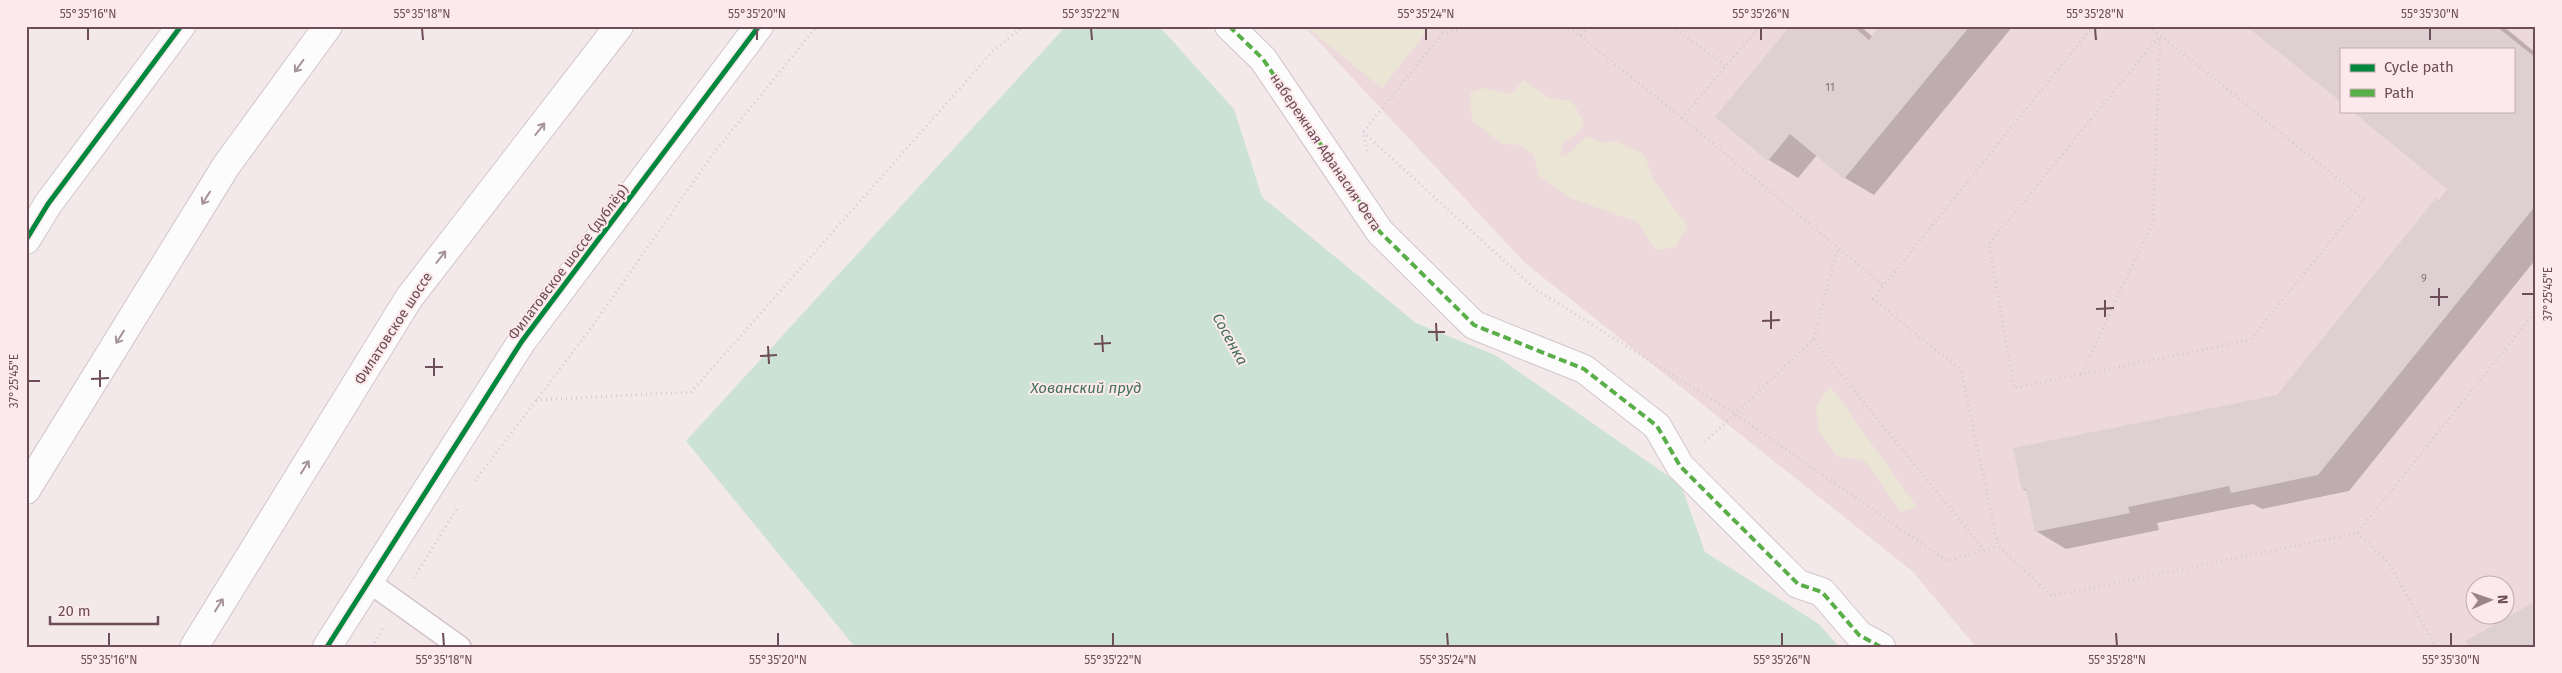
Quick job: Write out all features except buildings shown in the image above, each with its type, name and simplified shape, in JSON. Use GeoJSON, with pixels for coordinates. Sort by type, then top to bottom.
{"type":"FeatureCollection","features":[{"type":"Feature","properties":{"kind":"street"},"geometry":{"type":"LineString","coordinates":[[26,240],[48,204],[181,26]]}},
{"type":"Feature","properties":{"kind":"street"},"geometry":{"type":"LineString","coordinates":[[26,490],[226,166],[328,26]]}},
{"type":"Feature","properties":{"kind":"street","name":"Филатовское шоссе"},"geometry":{"type":"LineString","coordinates":[[194,647],[409,298],[619,26]]}},
{"type":"Feature","properties":{"kind":"street","name":"Филатовское шоссе (дублёр)"},"geometry":{"type":"LineString","coordinates":[[327,647],[522,341],[759,26]]}},
{"type":"Feature","properties":{"kind":"street","name":"набережная Афанасия Фета"},"geometry":{"type":"LineString","coordinates":[[1229,26],[1263,59],[1380,232],[1474,325],[1584,369],[1657,426],[1680,466],[1798,584],[1822,592],[1859,636],[1881,647]]}},
{"type":"Feature","properties":{"kind":"lane"},"geometry":{"type":"LineString","coordinates":[[369,582],[460,647]]}},
{"type":"Feature","properties":{"kind":"path"},"geometry":{"type":"LineString","coordinates":[[473,483],[591,328],[713,154],[817,26]]}},
{"type":"Feature","properties":{"kind":"path"},"geometry":{"type":"LineString","coordinates":[[536,400],[691,392],[993,51],[1024,26]]}},
{"type":"Feature","properties":{"kind":"path"},"geometry":{"type":"LineString","coordinates":[[1368,159],[1363,132],[1442,34],[1472,26]]}},
{"type":"Feature","properties":{"kind":"path"},"geometry":{"type":"LineString","coordinates":[[1564,26],[1580,36],[1682,118],[1884,286]]}},
{"type":"Feature","properties":{"kind":"path"},"geometry":{"type":"LineString","coordinates":[[1580,36],[1588,26]]}},
{"type":"Feature","properties":{"kind":"path"},"geometry":{"type":"LineString","coordinates":[[1672,26],[1726,66]]}},
{"type":"Feature","properties":{"kind":"path"},"geometry":{"type":"LineString","coordinates":[[1682,118],[1760,26]]}},
{"type":"Feature","properties":{"kind":"path"},"geometry":{"type":"LineString","coordinates":[[2093,26],[1873,299],[1961,370],[1998,546],[2052,596],[2357,534],[2536,311]]}},
{"type":"Feature","properties":{"kind":"path"},"geometry":{"type":"LineString","coordinates":[[2149,26],[2364,200],[2250,340],[2014,388],[1990,244],[2160,35]]}},
{"type":"Feature","properties":{"kind":"path"},"geometry":{"type":"LineString","coordinates":[[2081,374],[2153,222],[2160,35]]}},
{"type":"Feature","properties":{"kind":"path"},"geometry":{"type":"LineString","coordinates":[[1363,132],[1534,289],[1735,414],[1947,561],[1998,546]]}},
{"type":"Feature","properties":{"kind":"path"},"geometry":{"type":"LineString","coordinates":[[1680,466],[1813,340],[1838,248]]}},
{"type":"Feature","properties":{"kind":"path"},"geometry":{"type":"LineString","coordinates":[[1813,340],[1984,550]]}},
{"type":"Feature","properties":{"kind":"path"},"geometry":{"type":"LineString","coordinates":[[372,647],[463,499]]}},
{"type":"Feature","properties":{"kind":"path"},"geometry":{"type":"LineString","coordinates":[[2357,534],[2389,563],[2436,647]]}},
{"type":"Feature","properties":{"kind":"shaded area"},"geometry":{"type":"Polygon","coordinates":[[[1304,26],[2536,26],[2536,647],[1976,647],[1912,571],[1525,263],[1304,26]]]}},
{"type":"Feature","properties":{"kind":"shaded area"},"geometry":{"type":"Polygon","coordinates":[[[1305,26],[1431,26],[1382,88],[1305,26]]]}},
{"type":"Feature","properties":{"kind":"shaded area"},"geometry":{"type":"Polygon","coordinates":[[[1524,80],[1549,98],[1572,101],[1584,122],[1580,131],[1563,143],[1560,156],[1567,155],[1587,136],[1604,143],[1615,141],[1644,154],[1654,181],[1688,227],[1675,247],[1655,250],[1638,222],[1570,198],[1538,175],[1534,155],[1521,145],[1502,144],[1472,120],[1470,93],[1485,88],[1511,94],[1524,80]]]}},
{"type":"Feature","properties":{"kind":"shaded area"},"geometry":{"type":"Polygon","coordinates":[[[1830,386],[1917,507],[1901,512],[1865,461],[1837,456],[1819,431],[1816,407],[1830,386]]]}},
{"type":"Feature","properties":{"kind":"water","name":"Хованский пруд"},"geometry":{"type":"Polygon","coordinates":[[[1066,26],[1159,26],[1234,109],[1262,197],[1416,323],[1495,355],[1681,485],[1705,552],[1819,624],[1839,647],[855,647],[686,441],[1066,26]]]}},
{"type":"Feature","properties":{"kind":"marked path"},"geometry":{"type":"LineString","coordinates":[[1229,26],[1263,59],[1380,232],[1474,325],[1584,369],[1657,426],[1680,466],[1798,584],[1822,592],[1859,635],[1881,647]]}},
{"type":"Feature","properties":{"kind":"cycle path"},"geometry":{"type":"LineString","coordinates":[[26,240],[48,204],[181,26]]}},
{"type":"Feature","properties":{"kind":"cycle path"},"geometry":{"type":"LineString","coordinates":[[327,647],[522,341],[759,26]]}},
{"type":"Feature","properties":{"kind":"water label","name":"Сосенка"},"geometry":{"type":"Point","coordinates":[1230,339]}}]}
